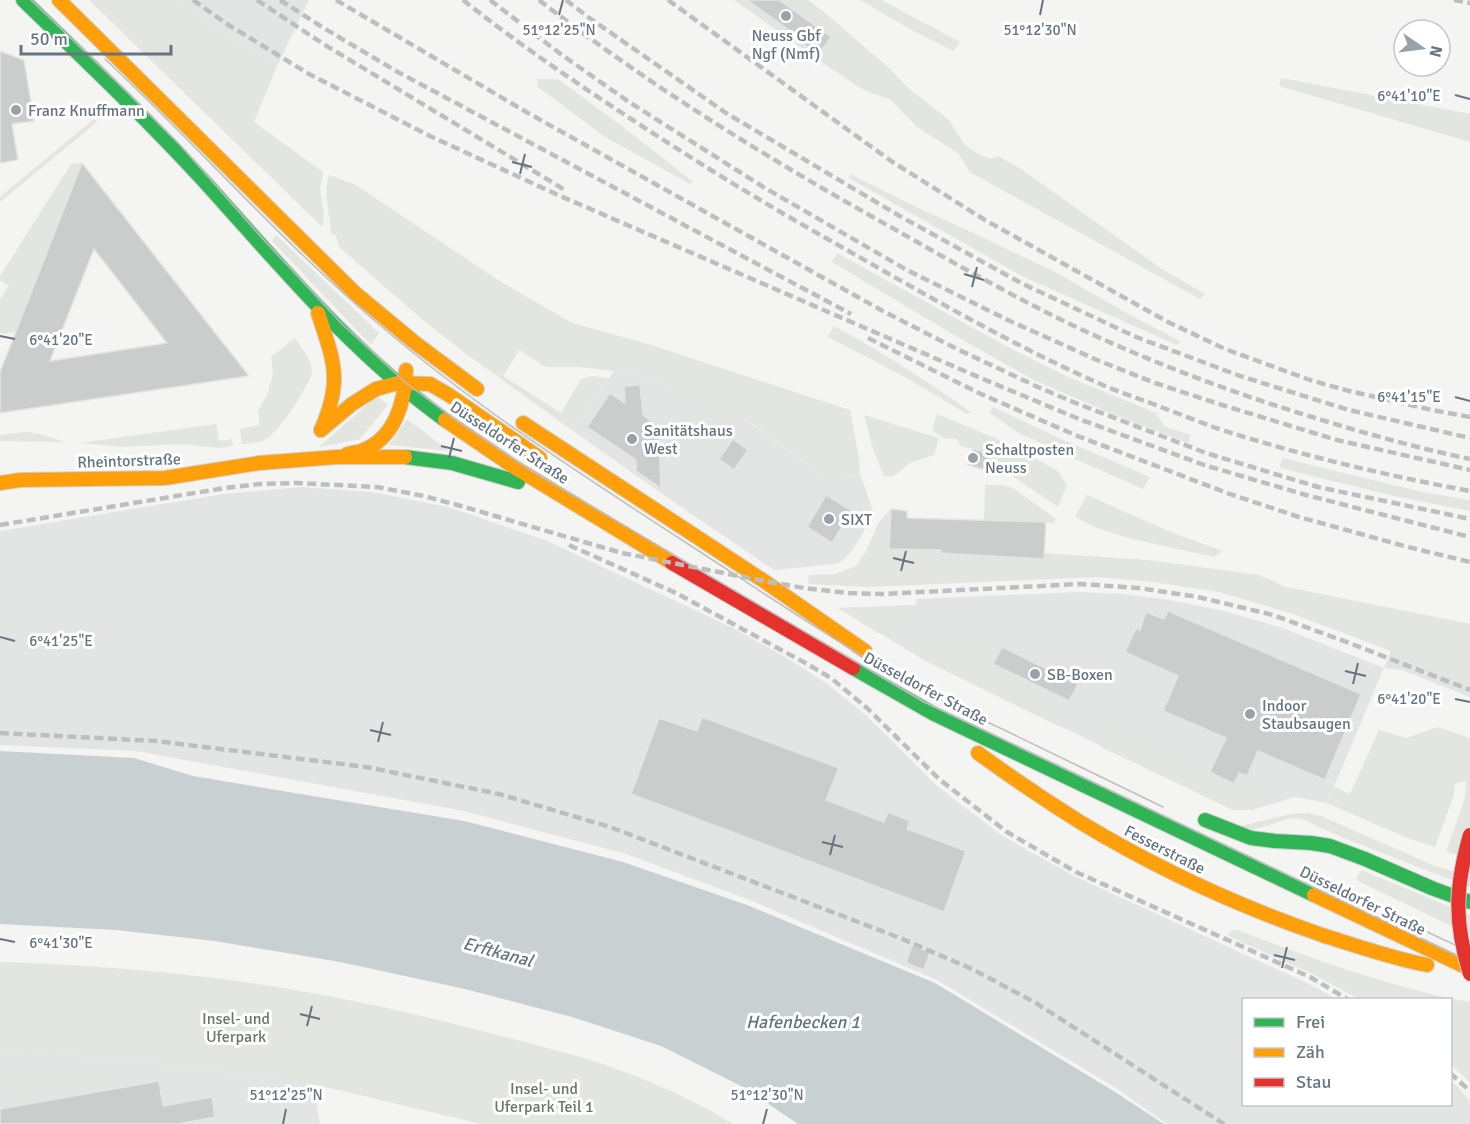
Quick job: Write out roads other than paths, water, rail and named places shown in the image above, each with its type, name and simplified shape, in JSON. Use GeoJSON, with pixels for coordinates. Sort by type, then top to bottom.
{"type":"FeatureCollection","features":[{"type":"Feature","properties":{"kind":"main road","name":"Düsseldorfer Straße"},"geometry":{"type":"LineString","coordinates":[[23,0],[151,124],[315,304],[367,356],[454,428],[528,477],[934,714],[1470,972]]}},
{"type":"Feature","properties":{"kind":"main road","name":"Düsseldorfer Straße"},"geometry":{"type":"LineString","coordinates":[[60,0],[355,293],[443,365],[488,397]]}},
{"type":"Feature","properties":{"kind":"main road","name":"Rheintorstraße"},"geometry":{"type":"LineString","coordinates":[[259,463],[279,457],[306,442],[321,430],[328,417],[333,402],[335,370],[315,304]]}},
{"type":"Feature","properties":{"kind":"main road","name":"Rheintorstraße"},"geometry":{"type":"LineString","coordinates":[[338,457],[365,449],[381,438],[401,410],[403,352],[393,325]]}},
{"type":"Feature","properties":{"kind":"main road","name":"Düsseldorfer Straße"},"geometry":{"type":"LineString","coordinates":[[321,430],[352,404],[376,389],[430,384],[547,463]]}},
{"type":"Feature","properties":{"kind":"main road","name":"Düsseldorfer Straße"},"geometry":{"type":"LineString","coordinates":[[515,417],[765,581],[870,653],[758,594]]}},
{"type":"Feature","properties":{"kind":"main road","name":"Rheintorstraße"},"geometry":{"type":"LineString","coordinates":[[0,483],[20,480],[165,478],[259,463],[338,457],[400,457],[452,464],[501,476],[565,498]]}},
{"type":"Feature","properties":{"kind":"main road","name":"Fesserstraße"},"geometry":{"type":"LineString","coordinates":[[879,683],[1050,802],[1166,870],[1273,917],[1371,951],[1416,963],[1470,972]]}},
{"type":"Feature","properties":{"kind":"main road"},"geometry":{"type":"LineString","coordinates":[[1277,854],[1200,818],[1256,839],[1311,842],[1329,846],[1431,890],[1470,902]]}},
{"type":"Feature","properties":{"kind":"main road"},"geometry":{"type":"LineString","coordinates":[[1470,836],[1458,888],[1458,919],[1462,952],[1470,972]]}},
{"type":"Feature","properties":{"kind":"main road"},"geometry":{"type":"LineString","coordinates":[[1452,937],[1470,946]]}},
{"type":"Feature","properties":{"kind":"water","name":"Hafenbecken 1"},"geometry":{"type":"Polygon","coordinates":[[[0,751],[134,758],[193,776],[464,821],[623,862],[747,905],[935,983],[1164,1124],[798,1124],[743,1087],[661,1046],[572,1017],[465,989],[340,962],[215,941],[116,930],[0,924],[0,751]]]}},
{"type":"Feature","properties":{"kind":"tram line"},"geometry":{"type":"LineString","coordinates":[[31,0],[181,146],[342,324],[406,383],[457,421],[530,470],[924,702],[1470,962]]}},
{"type":"Feature","properties":{"kind":"tram line"},"geometry":{"type":"LineString","coordinates":[[105,59],[279,232],[351,300],[424,361],[497,416],[776,602],[896,676],[944,702],[1163,807]]}},
{"type":"Feature","properties":{"kind":"tram line"},"geometry":{"type":"LineString","coordinates":[[1345,893],[1470,952]]}},
{"type":"Feature","properties":{"kind":"railway"},"geometry":{"type":"LineString","coordinates":[[193,0],[227,24],[309,74],[430,136],[558,195],[983,379],[1079,419],[1204,465],[1306,495],[1470,537]]}},
{"type":"Feature","properties":{"kind":"railway"},"geometry":{"type":"LineString","coordinates":[[257,0],[325,45],[565,190]]}},
{"type":"Feature","properties":{"kind":"railway"},"geometry":{"type":"LineString","coordinates":[[280,0],[396,71],[851,314]]}},
{"type":"Feature","properties":{"kind":"railway"},"geometry":{"type":"LineString","coordinates":[[336,0],[528,113],[881,310],[1038,387],[1206,453],[1318,487],[1470,519]]}},
{"type":"Feature","properties":{"kind":"railway"},"geometry":{"type":"LineString","coordinates":[[463,0],[577,83],[745,191],[962,315],[1033,352],[1105,386],[1247,438],[1342,464],[1470,491]]}},
{"type":"Feature","properties":{"kind":"railway"},"geometry":{"type":"LineString","coordinates":[[490,0],[629,102],[765,188],[907,270],[1010,321],[1155,383],[1222,405],[1337,440],[1470,470]]}},
{"type":"Feature","properties":{"kind":"railway"},"geometry":{"type":"LineString","coordinates":[[539,0],[668,93],[758,150],[1027,303],[1101,339],[1190,376],[1312,417],[1470,459]]}},
{"type":"Feature","properties":{"kind":"railway"},"geometry":{"type":"LineString","coordinates":[[566,0],[726,113],[898,215],[1021,283],[1136,337],[1240,376],[1349,410],[1470,438]]}},
{"type":"Feature","properties":{"kind":"railway"},"geometry":{"type":"LineString","coordinates":[[668,0],[891,161],[985,220],[1168,322],[1225,349],[1310,380],[1349,391],[1470,417]]}},
{"type":"Feature","properties":{"kind":"railway"},"geometry":{"type":"LineString","coordinates":[[1454,0],[1470,3]]}},
{"type":"Feature","properties":{"kind":"railway"},"geometry":{"type":"LineString","coordinates":[[868,338],[981,394],[1075,435],[1227,493],[1299,517],[1470,562]]}},
{"type":"Feature","properties":{"kind":"railway"},"geometry":{"type":"LineString","coordinates":[[0,525],[260,484],[297,483],[377,487],[424,496],[622,553],[804,588],[882,594],[1080,584],[1139,588],[1198,597],[1273,615],[1470,690]]}},
{"type":"Feature","properties":{"kind":"railway"},"geometry":{"type":"LineString","coordinates":[[569,545],[676,593],[831,678],[867,708],[939,779],[1007,832],[1076,872],[1310,977],[1346,998]]}},
{"type":"Feature","properties":{"kind":"railway"},"geometry":{"type":"LineString","coordinates":[[0,733],[156,741],[366,767],[499,794],[610,827],[900,938],[972,969],[1036,1003],[1224,1124]]}},
{"type":"Feature","properties":{"kind":"railway"},"geometry":{"type":"LineString","coordinates":[[1452,1075],[1470,1091]]}},
{"type":"Feature","properties":{"kind":"place","name":"Neuss Gbf Ngf (Nmf)"},"geometry":{"type":"Point","coordinates":[786,16]}},
{"type":"Feature","properties":{"kind":"place","name":"Franz Knuffmann"},"geometry":{"type":"Point","coordinates":[16,110]}},
{"type":"Feature","properties":{"kind":"place","name":"Sanitätshaus West"},"geometry":{"type":"Point","coordinates":[632,439]}},
{"type":"Feature","properties":{"kind":"place","name":"Schaltposten Neuss"},"geometry":{"type":"Point","coordinates":[973,458]}},
{"type":"Feature","properties":{"kind":"place","name":"SIXT"},"geometry":{"type":"Point","coordinates":[829,519]}},
{"type":"Feature","properties":{"kind":"place","name":"SB-Boxen"},"geometry":{"type":"Point","coordinates":[1035,674]}},
{"type":"Feature","properties":{"kind":"place","name":"Indoor Staubsaugen"},"geometry":{"type":"Point","coordinates":[1250,714]}},
{"type":"Feature","properties":{"kind":"water label","name":"Erftkanal"},"geometry":{"type":"Point","coordinates":[498,952]}},
{"type":"Feature","properties":{"kind":"park label","name":"Insel- und Uferpark"},"geometry":{"type":"Point","coordinates":[236,1027]}},
{"type":"Feature","properties":{"kind":"park label","name":"Insel- und Uferpark Teil 1"},"geometry":{"type":"Point","coordinates":[544,1097]}}]}
